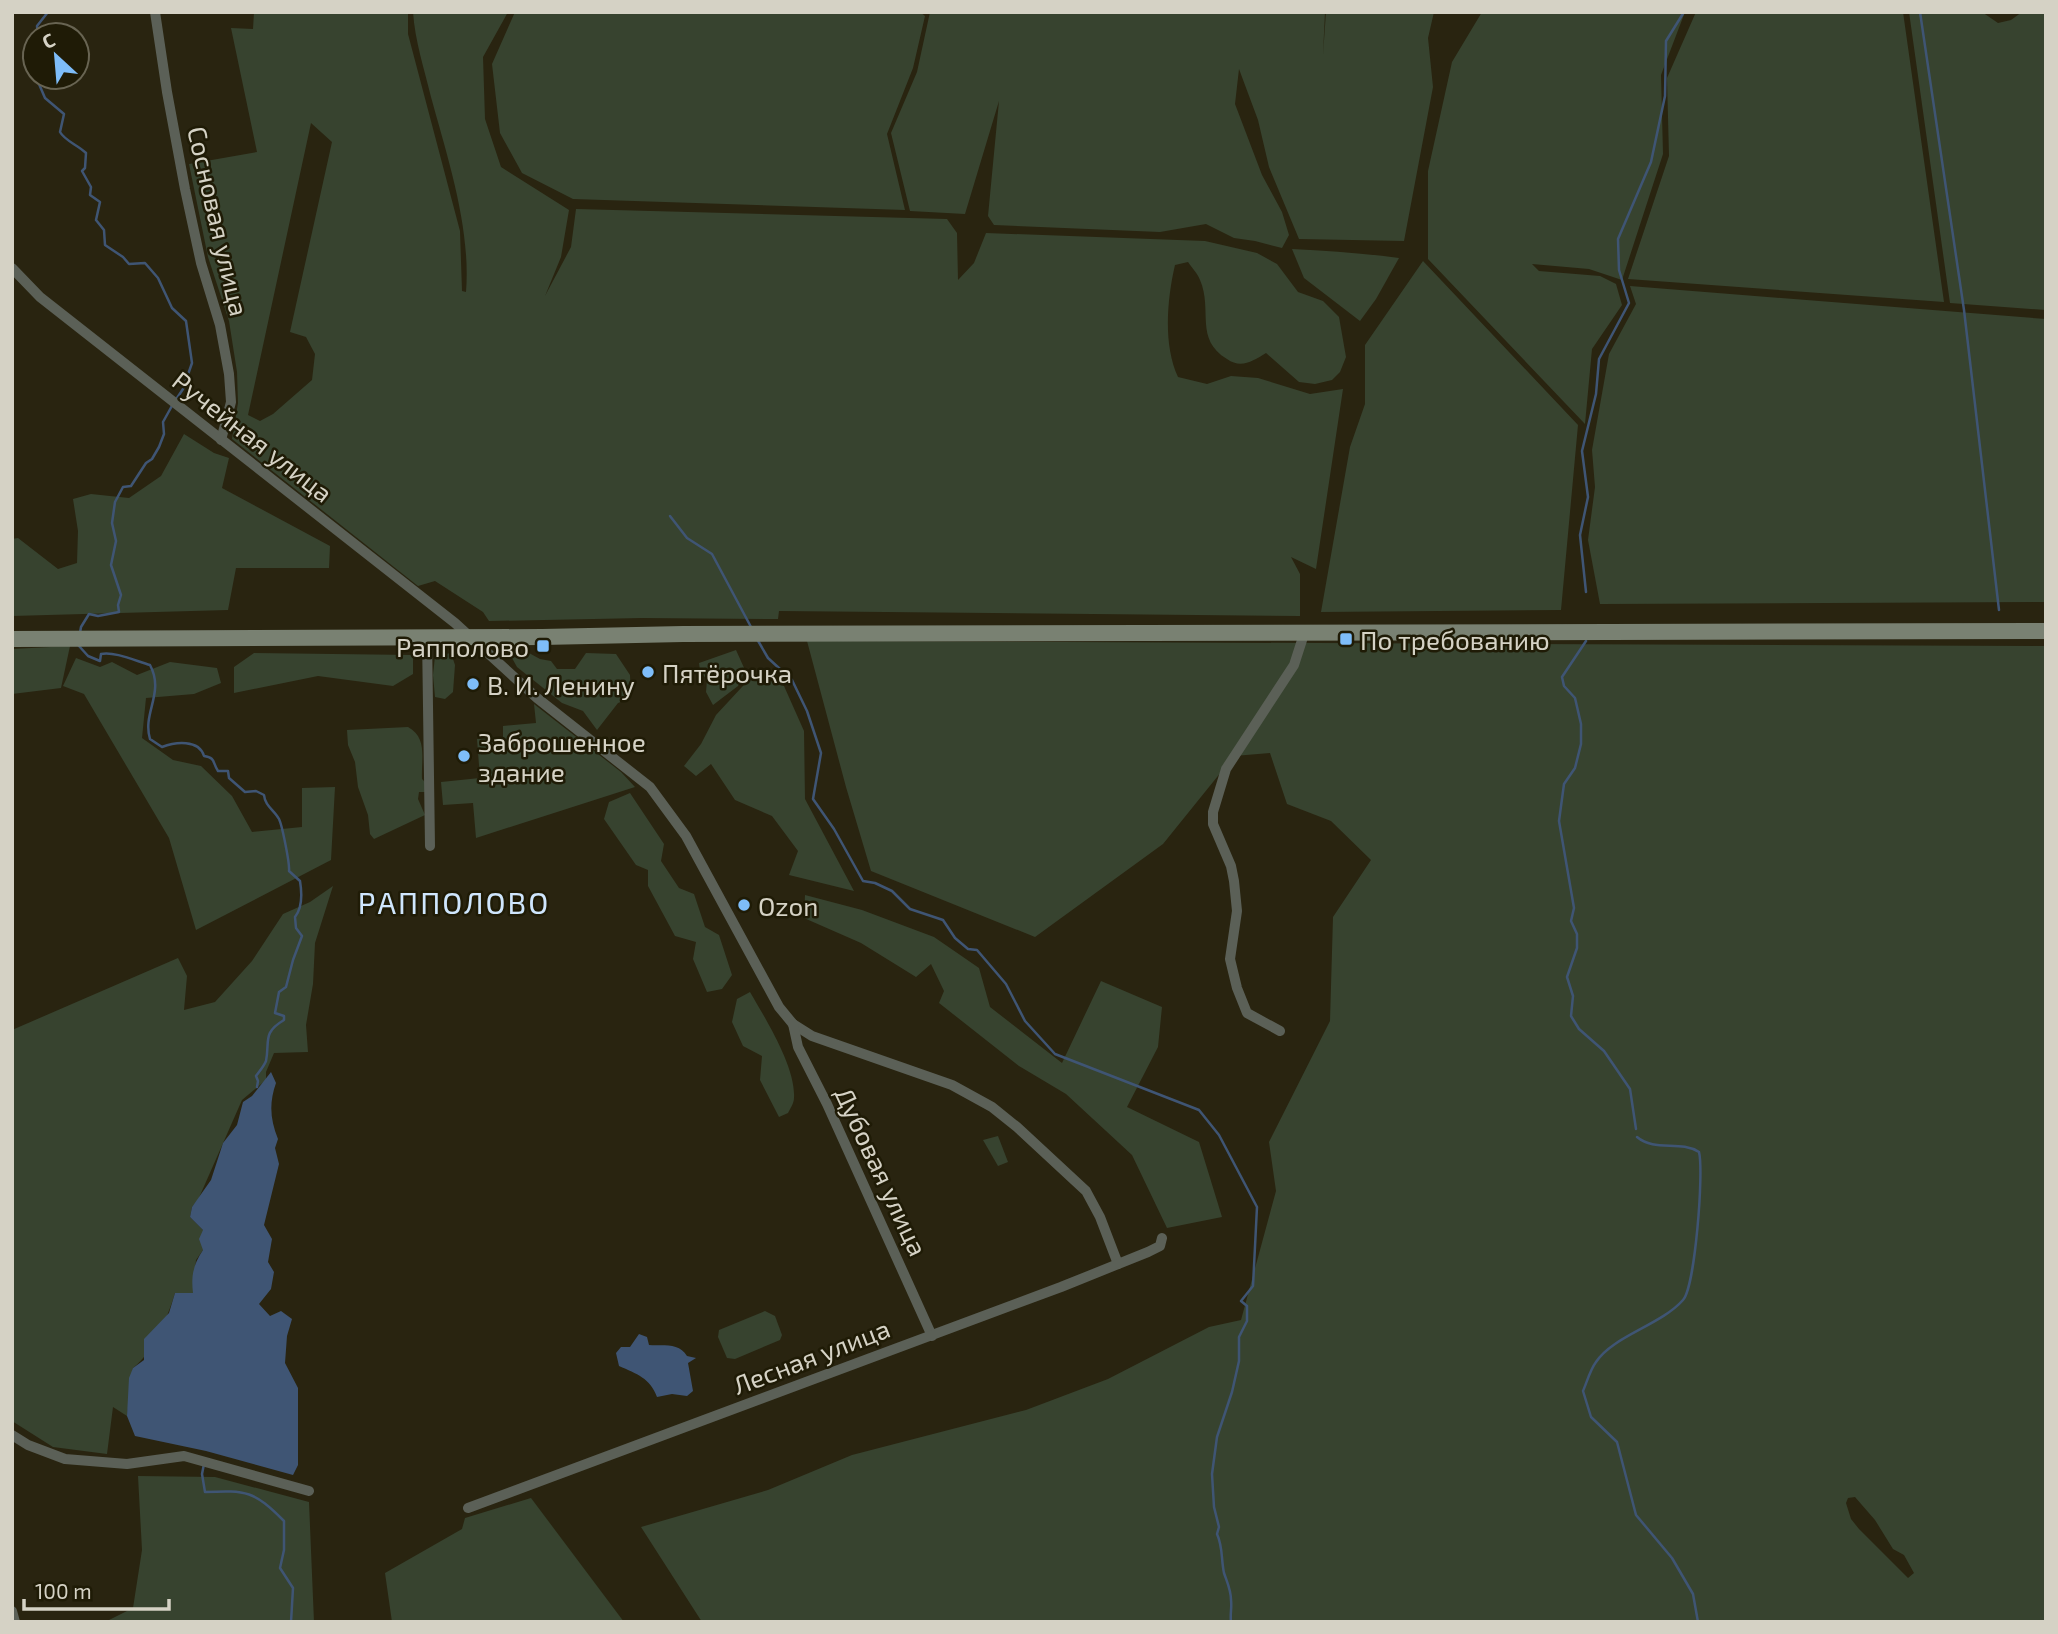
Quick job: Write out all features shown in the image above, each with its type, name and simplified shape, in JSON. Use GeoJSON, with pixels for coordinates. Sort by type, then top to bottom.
{"type":"FeatureCollection","features":[{"type":"Feature","properties":{"kind":"main road"},"geometry":{"type":"LineString","coordinates":[[12,639],[683,634],[2046,631]]}},
{"type":"Feature","properties":{"kind":"street","name":"Сосновая улица"},"geometry":{"type":"LineString","coordinates":[[155,12],[185,189],[201,263],[220,325],[229,374],[231,401],[221,440]]}},
{"type":"Feature","properties":{"kind":"street","name":"Ручейная улица"},"geometry":{"type":"LineString","coordinates":[[12,268],[40,297],[470,636],[537,698],[650,787],[686,836],[763,981],[793,1024]]}},
{"type":"Feature","properties":{"kind":"street"},"geometry":{"type":"LineString","coordinates":[[1280,1031],[1247,1013],[1237,988],[1230,959],[1237,911],[1234,881],[1231,866],[1213,824],[1213,812],[1226,769],[1294,665],[1304,634]]}},
{"type":"Feature","properties":{"kind":"street"},"geometry":{"type":"LineString","coordinates":[[426,636],[430,846]]}},
{"type":"Feature","properties":{"kind":"street"},"geometry":{"type":"LineString","coordinates":[[793,1024],[812,1036],[951,1085],[992,1107],[1086,1191],[1100,1217],[1118,1264]]}},
{"type":"Feature","properties":{"kind":"street","name":"Дубовая улица"},"geometry":{"type":"LineString","coordinates":[[793,1024],[798,1047],[827,1104],[932,1336]]}},
{"type":"Feature","properties":{"kind":"street","name":"Лесная улица"},"geometry":{"type":"LineString","coordinates":[[468,1508],[1118,1264],[1160,1246],[1162,1238]]}},
{"type":"Feature","properties":{"kind":"street"},"geometry":{"type":"LineString","coordinates":[[12,1435],[28,1445],[65,1459],[127,1464],[184,1456],[309,1490]]}},
{"type":"Feature","properties":{"kind":"street"},"geometry":{"type":"LineString","coordinates":[[12,1611],[15,1622]]}},
{"type":"Feature","properties":{"kind":"green space"},"geometry":{"type":"Polygon","coordinates":[[[254,12],[408,12],[408,34],[460,231],[462,291],[466,292],[467,268],[462,219],[420,54],[413,12],[508,12],[483,57],[485,119],[501,167],[569,210],[561,257],[545,296],[571,247],[576,209],[947,219],[957,233],[958,280],[974,263],[986,233],[1205,241],[1257,253],[1277,264],[1298,292],[1323,301],[1339,317],[1346,357],[1340,372],[1332,380],[1315,384],[1299,382],[1266,353],[1242,364],[1232,362],[1217,351],[1207,333],[1204,291],[1188,262],[1175,265],[1168,307],[1168,336],[1178,377],[1207,384],[1231,376],[1258,378],[1310,394],[1343,389],[1316,569],[1291,557],[1300,574],[1300,616],[779,611],[778,619],[489,621],[483,612],[435,581],[418,586],[232,439],[238,403],[237,372],[229,321],[208,257],[189,164],[257,152],[231,28],[253,29],[254,12]],[[311,123],[248,415],[260,421],[273,414],[312,380],[315,354],[306,337],[290,332],[332,142],[311,123]]]}},
{"type":"Feature","properties":{"kind":"green space"},"geometry":{"type":"Polygon","coordinates":[[[515,12],[920,12],[925,16],[913,68],[887,134],[905,210],[573,199],[522,173],[500,133],[492,64],[515,12]]]}},
{"type":"Feature","properties":{"kind":"green space"},"geometry":{"type":"Polygon","coordinates":[[[930,12],[1325,12],[1323,55],[1326,12],[1434,12],[1428,38],[1433,87],[1404,241],[1299,239],[1269,167],[1258,120],[1239,69],[1235,104],[1262,175],[1282,212],[1289,235],[1282,248],[1234,238],[1206,224],[1160,232],[994,225],[988,216],[999,101],[965,214],[910,211],[891,133],[917,72],[930,12]]]}},
{"type":"Feature","properties":{"kind":"green space"},"geometry":{"type":"Polygon","coordinates":[[[1482,12],[1685,12],[1661,75],[1663,154],[1622,280],[1589,269],[1532,264],[1539,271],[1600,276],[1616,284],[1622,305],[1592,349],[1585,424],[1428,259],[1428,171],[1452,62],[1482,12]]]}},
{"type":"Feature","properties":{"kind":"green space"},"geometry":{"type":"Polygon","coordinates":[[[1696,12],[1903,12],[1944,302],[1628,279],[1669,156],[1667,78],[1696,12]]]}},
{"type":"Feature","properties":{"kind":"green space"},"geometry":{"type":"Polygon","coordinates":[[[1909,12],[1982,12],[1998,23],[2011,20],[2022,12],[2046,12],[2046,310],[1950,303],[1909,12]]]}},
{"type":"Feature","properties":{"kind":"green space"},"geometry":{"type":"Polygon","coordinates":[[[1292,249],[1399,258],[1360,321],[1304,278],[1292,249]]]}},
{"type":"Feature","properties":{"kind":"green space"},"geometry":{"type":"Polygon","coordinates":[[[1423,261],[1578,425],[1561,610],[1321,612],[1350,447],[1365,404],[1365,345],[1423,261]]]}},
{"type":"Feature","properties":{"kind":"green space"},"geometry":{"type":"Polygon","coordinates":[[[1630,286],[2046,319],[2046,602],[1600,604],[1588,540],[1595,487],[1592,450],[1609,354],[1636,304],[1630,286]]]}},
{"type":"Feature","properties":{"kind":"green space"},"geometry":{"type":"Polygon","coordinates":[[[184,434],[214,453],[229,458],[222,488],[330,546],[329,568],[236,568],[228,610],[12,616],[12,539],[18,538],[58,569],[77,563],[78,531],[73,499],[91,494],[129,498],[161,476],[184,434]]]}},
{"type":"Feature","properties":{"kind":"green space"},"geometry":{"type":"Polygon","coordinates":[[[807,641],[2046,646],[2046,1622],[702,1622],[641,1527],[768,1490],[852,1455],[1026,1410],[1108,1379],[1209,1327],[1241,1320],[1276,1191],[1269,1142],[1330,1021],[1333,917],[1371,860],[1331,821],[1287,804],[1270,753],[1234,756],[1163,844],[1035,937],[871,871],[807,641]],[[1855,1497],[1848,1498],[1846,1503],[1851,1519],[1908,1578],[1914,1573],[1904,1555],[1893,1549],[1875,1520],[1855,1497]]]}},
{"type":"Feature","properties":{"kind":"green space"},"geometry":{"type":"Polygon","coordinates":[[[70,646],[61,688],[12,694],[12,649],[70,646]]]}},
{"type":"Feature","properties":{"kind":"green space"},"geometry":{"type":"Polygon","coordinates":[[[736,650],[745,670],[738,686],[713,705],[706,692],[707,680],[700,671],[699,663],[736,650]]]}},
{"type":"Feature","properties":{"kind":"green space"},"geometry":{"type":"Polygon","coordinates":[[[254,653],[413,655],[413,674],[393,686],[318,676],[234,693],[234,667],[254,653]]]}},
{"type":"Feature","properties":{"kind":"green space"},"geometry":{"type":"Polygon","coordinates":[[[451,653],[455,665],[453,692],[445,699],[435,697],[435,656],[451,653]]]}},
{"type":"Feature","properties":{"kind":"green space"},"geometry":{"type":"Polygon","coordinates":[[[529,653],[551,661],[557,669],[575,669],[586,653],[616,654],[630,675],[631,698],[618,703],[597,730],[583,711],[562,703],[517,667],[512,658],[529,653]]]}},
{"type":"Feature","properties":{"kind":"green space"},"geometry":{"type":"Polygon","coordinates":[[[76,658],[100,667],[112,662],[137,675],[170,662],[217,668],[221,683],[194,694],[146,698],[142,738],[173,760],[201,766],[232,796],[252,832],[302,827],[302,788],[335,787],[331,860],[196,930],[169,838],[84,694],[63,686],[76,658]]]}},
{"type":"Feature","properties":{"kind":"green space"},"geometry":{"type":"Polygon","coordinates":[[[754,674],[784,686],[804,731],[805,799],[854,891],[789,875],[798,851],[772,816],[735,800],[711,764],[696,776],[684,766],[701,744],[716,715],[754,674]]]}},
{"type":"Feature","properties":{"kind":"green space"},"geometry":{"type":"Polygon","coordinates":[[[534,704],[621,772],[635,787],[476,838],[473,803],[443,805],[441,782],[480,778],[477,739],[503,737],[503,726],[536,723],[534,704]]]}},
{"type":"Feature","properties":{"kind":"green space"},"geometry":{"type":"Polygon","coordinates":[[[408,727],[421,743],[425,792],[419,792],[418,799],[425,815],[374,839],[370,834],[368,815],[358,787],[347,730],[408,727]]]}},
{"type":"Feature","properties":{"kind":"green space"},"geometry":{"type":"Polygon","coordinates":[[[630,793],[664,844],[661,861],[679,888],[694,894],[705,927],[719,935],[732,975],[722,989],[707,992],[693,959],[696,942],[675,936],[648,886],[648,870],[636,865],[604,819],[609,802],[630,793]]]}},
{"type":"Feature","properties":{"kind":"green space"},"geometry":{"type":"Polygon","coordinates":[[[333,886],[315,943],[313,984],[306,1025],[308,1052],[274,1053],[266,1072],[266,1080],[242,1100],[198,1200],[192,1207],[190,1217],[203,1230],[203,1250],[196,1260],[193,1293],[175,1293],[164,1324],[153,1344],[133,1368],[127,1416],[113,1407],[107,1454],[53,1447],[12,1421],[12,1030],[178,958],[187,976],[184,1010],[215,1002],[252,961],[283,914],[310,902],[333,886]]]}},
{"type":"Feature","properties":{"kind":"green space"},"geometry":{"type":"Polygon","coordinates":[[[805,895],[862,910],[934,937],[979,968],[990,1007],[1062,1063],[1101,981],[1162,1007],[1158,1047],[1127,1107],[1199,1142],[1222,1217],[1167,1228],[1132,1155],[1066,1094],[1019,1066],[939,1003],[944,991],[931,964],[916,977],[861,943],[804,918],[805,895]]]}},
{"type":"Feature","properties":{"kind":"green space"},"geometry":{"type":"Polygon","coordinates":[[[750,992],[778,1043],[790,1072],[794,1098],[788,1113],[779,1117],[760,1080],[762,1056],[743,1046],[732,1022],[737,999],[750,992]]]}},
{"type":"Feature","properties":{"kind":"green space"},"geometry":{"type":"Polygon","coordinates":[[[998,1136],[1008,1162],[998,1166],[983,1140],[998,1136]]]}},
{"type":"Feature","properties":{"kind":"green space"},"geometry":{"type":"Polygon","coordinates":[[[765,1311],[775,1316],[782,1335],[780,1340],[735,1359],[727,1358],[718,1337],[719,1330],[765,1311]]]}},
{"type":"Feature","properties":{"kind":"green space"},"geometry":{"type":"Polygon","coordinates":[[[138,1476],[215,1477],[309,1502],[314,1622],[105,1622],[133,1608],[142,1550],[138,1476]]]}},
{"type":"Feature","properties":{"kind":"green space"},"geometry":{"type":"Polygon","coordinates":[[[531,1498],[624,1622],[392,1622],[385,1573],[462,1529],[465,1518],[531,1498]]]}},
{"type":"Feature","properties":{"kind":"water"},"geometry":{"type":"Polygon","coordinates":[[[271,1072],[276,1083],[271,1111],[278,1139],[275,1148],[279,1164],[264,1225],[272,1239],[268,1262],[274,1272],[271,1289],[259,1304],[270,1316],[281,1311],[292,1319],[287,1336],[285,1363],[298,1388],[298,1465],[293,1475],[206,1451],[135,1436],[127,1416],[129,1378],[133,1368],[144,1360],[144,1339],[169,1313],[175,1293],[193,1293],[194,1271],[203,1250],[199,1239],[203,1230],[190,1217],[192,1207],[211,1180],[223,1143],[237,1125],[243,1102],[252,1096],[271,1072]]]}},
{"type":"Feature","properties":{"kind":"water"},"geometry":{"type":"Polygon","coordinates":[[[639,1334],[647,1337],[649,1345],[675,1347],[687,1356],[696,1358],[688,1363],[693,1391],[687,1396],[672,1394],[657,1397],[647,1381],[619,1366],[616,1353],[621,1347],[630,1347],[639,1334]]]}},
{"type":"Feature","properties":{"kind":"waterway"},"geometry":{"type":"LineString","coordinates":[[41,21],[48,12]]}},
{"type":"Feature","properties":{"kind":"waterway"},"geometry":{"type":"LineString","coordinates":[[1586,592],[1580,535],[1588,497],[1582,451],[1596,394],[1599,359],[1629,303],[1619,270],[1618,239],[1651,162],[1665,96],[1666,41],[1684,12]]}},
{"type":"Feature","properties":{"kind":"waterway"},"geometry":{"type":"LineString","coordinates":[[1920,12],[1964,310],[1999,610]]}},
{"type":"Feature","properties":{"kind":"waterway"},"geometry":{"type":"LineString","coordinates":[[42,91],[45,98],[64,114],[60,132],[86,153],[85,168],[82,171],[91,187],[90,195],[100,202],[96,220],[104,230],[105,245],[129,264],[145,263],[158,278],[172,308],[186,321],[192,363],[177,398]]}},
{"type":"Feature","properties":{"kind":"waterway"},"geometry":{"type":"LineString","coordinates":[[80,633],[89,614],[98,616],[119,612],[121,595],[111,565],[116,541],[112,523],[115,502],[123,487],[131,486],[146,463],[152,459],[164,434],[163,422],[173,404]]}},
{"type":"Feature","properties":{"kind":"waterway"},"geometry":{"type":"LineString","coordinates":[[670,516],[687,538],[712,554],[751,627]]}},
{"type":"Feature","properties":{"kind":"waterway"},"geometry":{"type":"LineString","coordinates":[[757,639],[768,658],[792,680],[807,711],[821,753],[813,799],[834,829],[863,881],[892,891],[910,909],[943,920],[955,938],[968,949],[977,950],[1006,984],[1025,1021],[1055,1054],[1199,1110],[1219,1135],[1257,1207],[1253,1286],[1241,1301],[1247,1306],[1247,1321],[1239,1337],[1239,1361],[1217,1437],[1212,1474],[1214,1507],[1219,1527],[1217,1534],[1231,1596],[1231,1622]]}},
{"type":"Feature","properties":{"kind":"waterway"},"geometry":{"type":"LineString","coordinates":[[1586,641],[1562,677],[1564,686],[1575,698],[1581,724],[1581,744],[1575,768],[1564,784],[1559,821],[1574,908],[1571,921],[1577,934],[1577,948],[1567,977],[1573,996],[1571,1016],[1579,1029],[1604,1051],[1630,1089],[1636,1129]]}},
{"type":"Feature","properties":{"kind":"waterway"},"geometry":{"type":"LineString","coordinates":[[79,646],[88,656],[100,661],[101,654],[112,654],[150,665],[155,685],[148,730],[150,739],[162,747],[180,743],[197,747],[204,756],[212,759],[218,771],[228,771],[229,778],[245,792],[256,791],[264,795],[279,819],[289,871],[300,881],[301,904],[295,917],[296,928],[302,936],[286,987],[279,992],[275,1013],[284,1016],[284,1020],[270,1033],[266,1061],[256,1076],[257,1087]]}},
{"type":"Feature","properties":{"kind":"waterway"},"geometry":{"type":"LineString","coordinates":[[1637,1137],[1652,1144],[1684,1147],[1699,1152],[1699,1204],[1691,1274],[1683,1300],[1663,1317],[1604,1353],[1594,1365],[1583,1391],[1591,1417],[1617,1442],[1636,1515],[1672,1558],[1693,1594],[1698,1622]]}},
{"type":"Feature","properties":{"kind":"waterway"},"geometry":{"type":"LineString","coordinates":[[204,1464],[202,1474],[205,1492],[231,1491],[249,1494],[284,1521],[284,1550],[280,1568],[293,1588],[291,1622]]}},
{"type":"Feature","properties":{"kind":"place","name":"По требованию"},"geometry":{"type":"Point","coordinates":[1346,639]}},
{"type":"Feature","properties":{"kind":"place","name":"Рапполово"},"geometry":{"type":"Point","coordinates":[543,646]}},
{"type":"Feature","properties":{"kind":"place","name":"Пятёрочка"},"geometry":{"type":"Point","coordinates":[648,672]}},
{"type":"Feature","properties":{"kind":"place","name":"В. И. Ленину"},"geometry":{"type":"Point","coordinates":[473,684]}},
{"type":"Feature","properties":{"kind":"place","name":"Заброшенное здание"},"geometry":{"type":"Point","coordinates":[464,756]}},
{"type":"Feature","properties":{"kind":"place","name":"Ozon"},"geometry":{"type":"Point","coordinates":[744,905]}},
{"type":"Feature","properties":{"kind":"district","name":"РАППОЛОВО"},"geometry":{"type":"Point","coordinates":[454,902]}}]}
